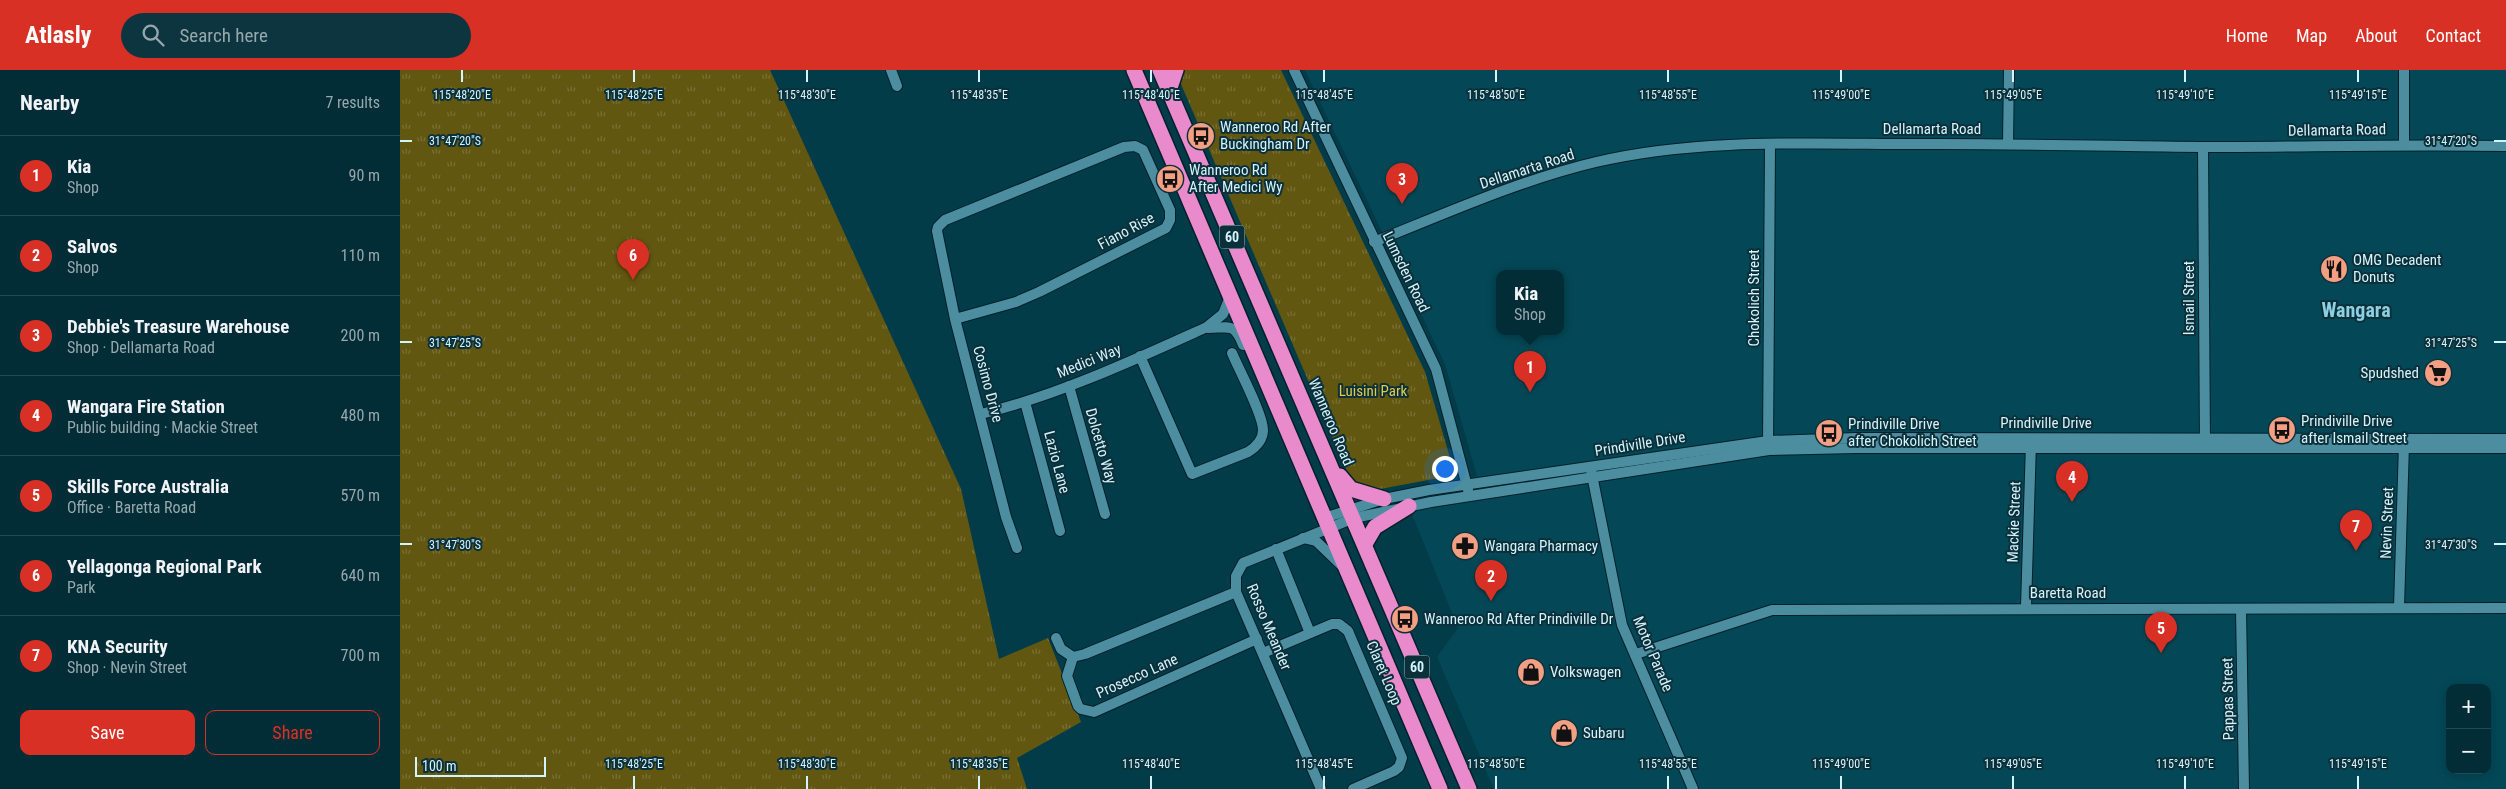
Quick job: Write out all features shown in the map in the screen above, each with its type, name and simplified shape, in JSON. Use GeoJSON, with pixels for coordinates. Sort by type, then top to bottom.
{"type":"FeatureCollection","features":[{"type":"Feature","properties":{"kind":"highway","name":"60"},"geometry":{"type":"LineString","coordinates":[[1134,70],[1440,789]]}},
{"type":"Feature","properties":{"kind":"highway","name":"Wanneroo Road"},"geometry":{"type":"LineString","coordinates":[[1160,70],[1469,789]]}},
{"type":"Feature","properties":{"kind":"highway"},"geometry":{"type":"LineString","coordinates":[[1169,91],[1176,70]]}},
{"type":"Feature","properties":{"kind":"highway"},"geometry":{"type":"LineString","coordinates":[[1331,465],[1351,489],[1384,499]]}},
{"type":"Feature","properties":{"kind":"highway"},"geometry":{"type":"LineString","coordinates":[[1365,544],[1375,527],[1409,506]]}},
{"type":"Feature","properties":{"kind":"street"},"geometry":{"type":"LineString","coordinates":[[891,70],[897,86]]}},
{"type":"Feature","properties":{"kind":"street","name":"Lumsden Road"},"geometry":{"type":"LineString","coordinates":[[1294,70],[1374,242],[1436,369],[1468,490]]}},
{"type":"Feature","properties":{"kind":"street"},"geometry":{"type":"LineString","coordinates":[[2008,144],[2009,70]]}},
{"type":"Feature","properties":{"kind":"street"},"geometry":{"type":"LineString","coordinates":[[2404,70],[2404,144]]}},
{"type":"Feature","properties":{"kind":"street","name":"Dellamarta Road"},"geometry":{"type":"LineString","coordinates":[[1374,242],[1516,186],[1597,162],[1710,146],[2008,144],[2203,147],[2404,144],[2506,146]]}},
{"type":"Feature","properties":{"kind":"street","name":"Chokolich Street"},"geometry":{"type":"LineString","coordinates":[[1768,445],[1770,145]]}},
{"type":"Feature","properties":{"kind":"street","name":"Fiano Rise"},"geometry":{"type":"LineString","coordinates":[[938,226],[945,220],[1128,146],[1140,148],[1146,153],[1170,210],[1170,220],[1162,231],[1123,248],[1070,278],[1016,302],[955,319]]}},
{"type":"Feature","properties":{"kind":"street","name":"Ismail Street"},"geometry":{"type":"LineString","coordinates":[[2203,147],[2205,444]]}},
{"type":"Feature","properties":{"kind":"street","name":"Cosimo Drive"},"geometry":{"type":"LineString","coordinates":[[938,226],[937,232],[955,319],[1006,516],[1017,548]]}},
{"type":"Feature","properties":{"kind":"street","name":"Medici Way"},"geometry":{"type":"LineString","coordinates":[[980,414],[1025,402],[1069,386],[1207,327],[1223,314],[1230,297]]}},
{"type":"Feature","properties":{"kind":"street","name":"Medici Way"},"geometry":{"type":"LineString","coordinates":[[1207,327],[1228,326],[1235,330],[1245,348],[1254,354]]}},
{"type":"Feature","properties":{"kind":"street"},"geometry":{"type":"LineString","coordinates":[[1140,356],[1192,474],[1248,452],[1256,447],[1262,437],[1261,421],[1232,353]]}},
{"type":"Feature","properties":{"kind":"street","name":"Dolcetto Way"},"geometry":{"type":"LineString","coordinates":[[1069,386],[1105,514]]}},
{"type":"Feature","properties":{"kind":"street","name":"Lazio Lane"},"geometry":{"type":"LineString","coordinates":[[1025,402],[1060,531]]}},
{"type":"Feature","properties":{"kind":"street","name":"Prindiville Drive"},"geometry":{"type":"LineString","coordinates":[[2404,445],[2506,439]]}},
{"type":"Feature","properties":{"kind":"street","name":"Prindiville Drive"},"geometry":{"type":"LineString","coordinates":[[1327,523],[1384,499],[1468,490],[1768,445],[1856,448],[2031,443],[2404,445],[2506,448]]}},
{"type":"Feature","properties":{"kind":"street","name":"Mackie Street"},"geometry":{"type":"LineString","coordinates":[[2026,608],[2031,443]]}},
{"type":"Feature","properties":{"kind":"street","name":"Nevin Street"},"geometry":{"type":"LineString","coordinates":[[2399,607],[2404,445]]}},
{"type":"Feature","properties":{"kind":"street","name":"Motor Parade"},"geometry":{"type":"LineString","coordinates":[[1591,471],[1622,626],[1636,654],[1693,789]]}},
{"type":"Feature","properties":{"kind":"street","name":"Prindiville Drive"},"geometry":{"type":"LineString","coordinates":[[1352,513],[1409,506],[1468,490]]}},
{"type":"Feature","properties":{"kind":"street","name":"Rosso Meander"},"geometry":{"type":"LineString","coordinates":[[1320,789],[1236,592],[1236,576],[1243,563],[1302,538],[1327,523]]}},
{"type":"Feature","properties":{"kind":"street"},"geometry":{"type":"LineString","coordinates":[[1302,538],[1316,541],[1350,576]]}},
{"type":"Feature","properties":{"kind":"street"},"geometry":{"type":"LineString","coordinates":[[1276,549],[1310,633]]}},
{"type":"Feature","properties":{"kind":"street"},"geometry":{"type":"LineString","coordinates":[[1056,638],[1062,649],[1073,656],[1085,654],[1236,592]]}},
{"type":"Feature","properties":{"kind":"street","name":"Baretta Road"},"geometry":{"type":"LineString","coordinates":[[1636,654],[1772,610],[2506,608]]}},
{"type":"Feature","properties":{"kind":"street","name":"Pappas Street"},"geometry":{"type":"LineString","coordinates":[[2241,609],[2244,789]]}},
{"type":"Feature","properties":{"kind":"street","name":"Claret Loop"},"geometry":{"type":"LineString","coordinates":[[1263,653],[1332,624],[1339,624],[1348,630],[1400,753],[1399,767],[1394,771],[1353,789]]}},
{"type":"Feature","properties":{"kind":"street","name":"Prosecco Lane"},"geometry":{"type":"LineString","coordinates":[[1073,656],[1067,676],[1078,706],[1081,709],[1094,712],[1257,639]]}},
{"type":"Feature","properties":{"kind":"shaded area"},"geometry":{"type":"Polygon","coordinates":[[[1305,70],[2506,70],[2506,789],[1494,789],[1437,657],[1458,628],[1406,499],[1477,476],[1445,364],[1305,70]]]}},
{"type":"Feature","properties":{"kind":"green space"},"geometry":{"type":"Polygon","coordinates":[[[400,70],[770,70],[961,489],[999,659],[1048,638],[1081,722],[1017,758],[1027,789],[400,789],[400,70]]]}},
{"type":"Feature","properties":{"kind":"green space","name":"Luisini Park"},"geometry":{"type":"Polygon","coordinates":[[[1175,70],[1281,70],[1425,372],[1455,475],[1380,489],[1359,499],[1175,70]]]}},
{"type":"Feature","properties":{"kind":"place","name":"Wanneroo Rd After Buckingham Dr"},"geometry":{"type":"Point","coordinates":[1201,136]}},
{"type":"Feature","properties":{"kind":"place","name":"Wanneroo Rd After Medici Wy"},"geometry":{"type":"Point","coordinates":[1170,179]}},
{"type":"Feature","properties":{"kind":"place","name":"Debbie's Treasure Warehouse"},"geometry":{"type":"Point","coordinates":[1402,204]}},
{"type":"Feature","properties":{"kind":"place","name":"OMG Decadent Donuts"},"geometry":{"type":"Point","coordinates":[2334,269]}},
{"type":"Feature","properties":{"kind":"place","name":"Yellagonga Regional Park"},"geometry":{"type":"Point","coordinates":[633,280]}},
{"type":"Feature","properties":{"kind":"place","name":"Spudshed"},"geometry":{"type":"Point","coordinates":[2438,373]}},
{"type":"Feature","properties":{"kind":"place","name":"Kia"},"geometry":{"type":"Point","coordinates":[1530,392]}},
{"type":"Feature","properties":{"kind":"place","name":"Prindiville Drive after Ismail Street"},"geometry":{"type":"Point","coordinates":[2282,430]}},
{"type":"Feature","properties":{"kind":"place","name":"Prindiville Drive after Chokolich Street"},"geometry":{"type":"Point","coordinates":[1829,433]}},
{"type":"Feature","properties":{"kind":"place","name":"Wangara Fire Station"},"geometry":{"type":"Point","coordinates":[2072,502]}},
{"type":"Feature","properties":{"kind":"place","name":"Wangara Pharmacy"},"geometry":{"type":"Point","coordinates":[1465,546]}},
{"type":"Feature","properties":{"kind":"place","name":"KNA Security"},"geometry":{"type":"Point","coordinates":[2356,551]}},
{"type":"Feature","properties":{"kind":"place","name":"Salvos"},"geometry":{"type":"Point","coordinates":[1491,601]}},
{"type":"Feature","properties":{"kind":"place","name":"Wanneroo Rd After Prindiville Dr"},"geometry":{"type":"Point","coordinates":[1405,619]}},
{"type":"Feature","properties":{"kind":"place","name":"Skills Force Australia"},"geometry":{"type":"Point","coordinates":[2161,653]}},
{"type":"Feature","properties":{"kind":"place","name":"Volkswagen"},"geometry":{"type":"Point","coordinates":[1531,672]}},
{"type":"Feature","properties":{"kind":"place","name":"Subaru"},"geometry":{"type":"Point","coordinates":[1564,733]}},
{"type":"Feature","properties":{"kind":"district","name":"Wangara"},"geometry":{"type":"Point","coordinates":[2356,310]}}]}
